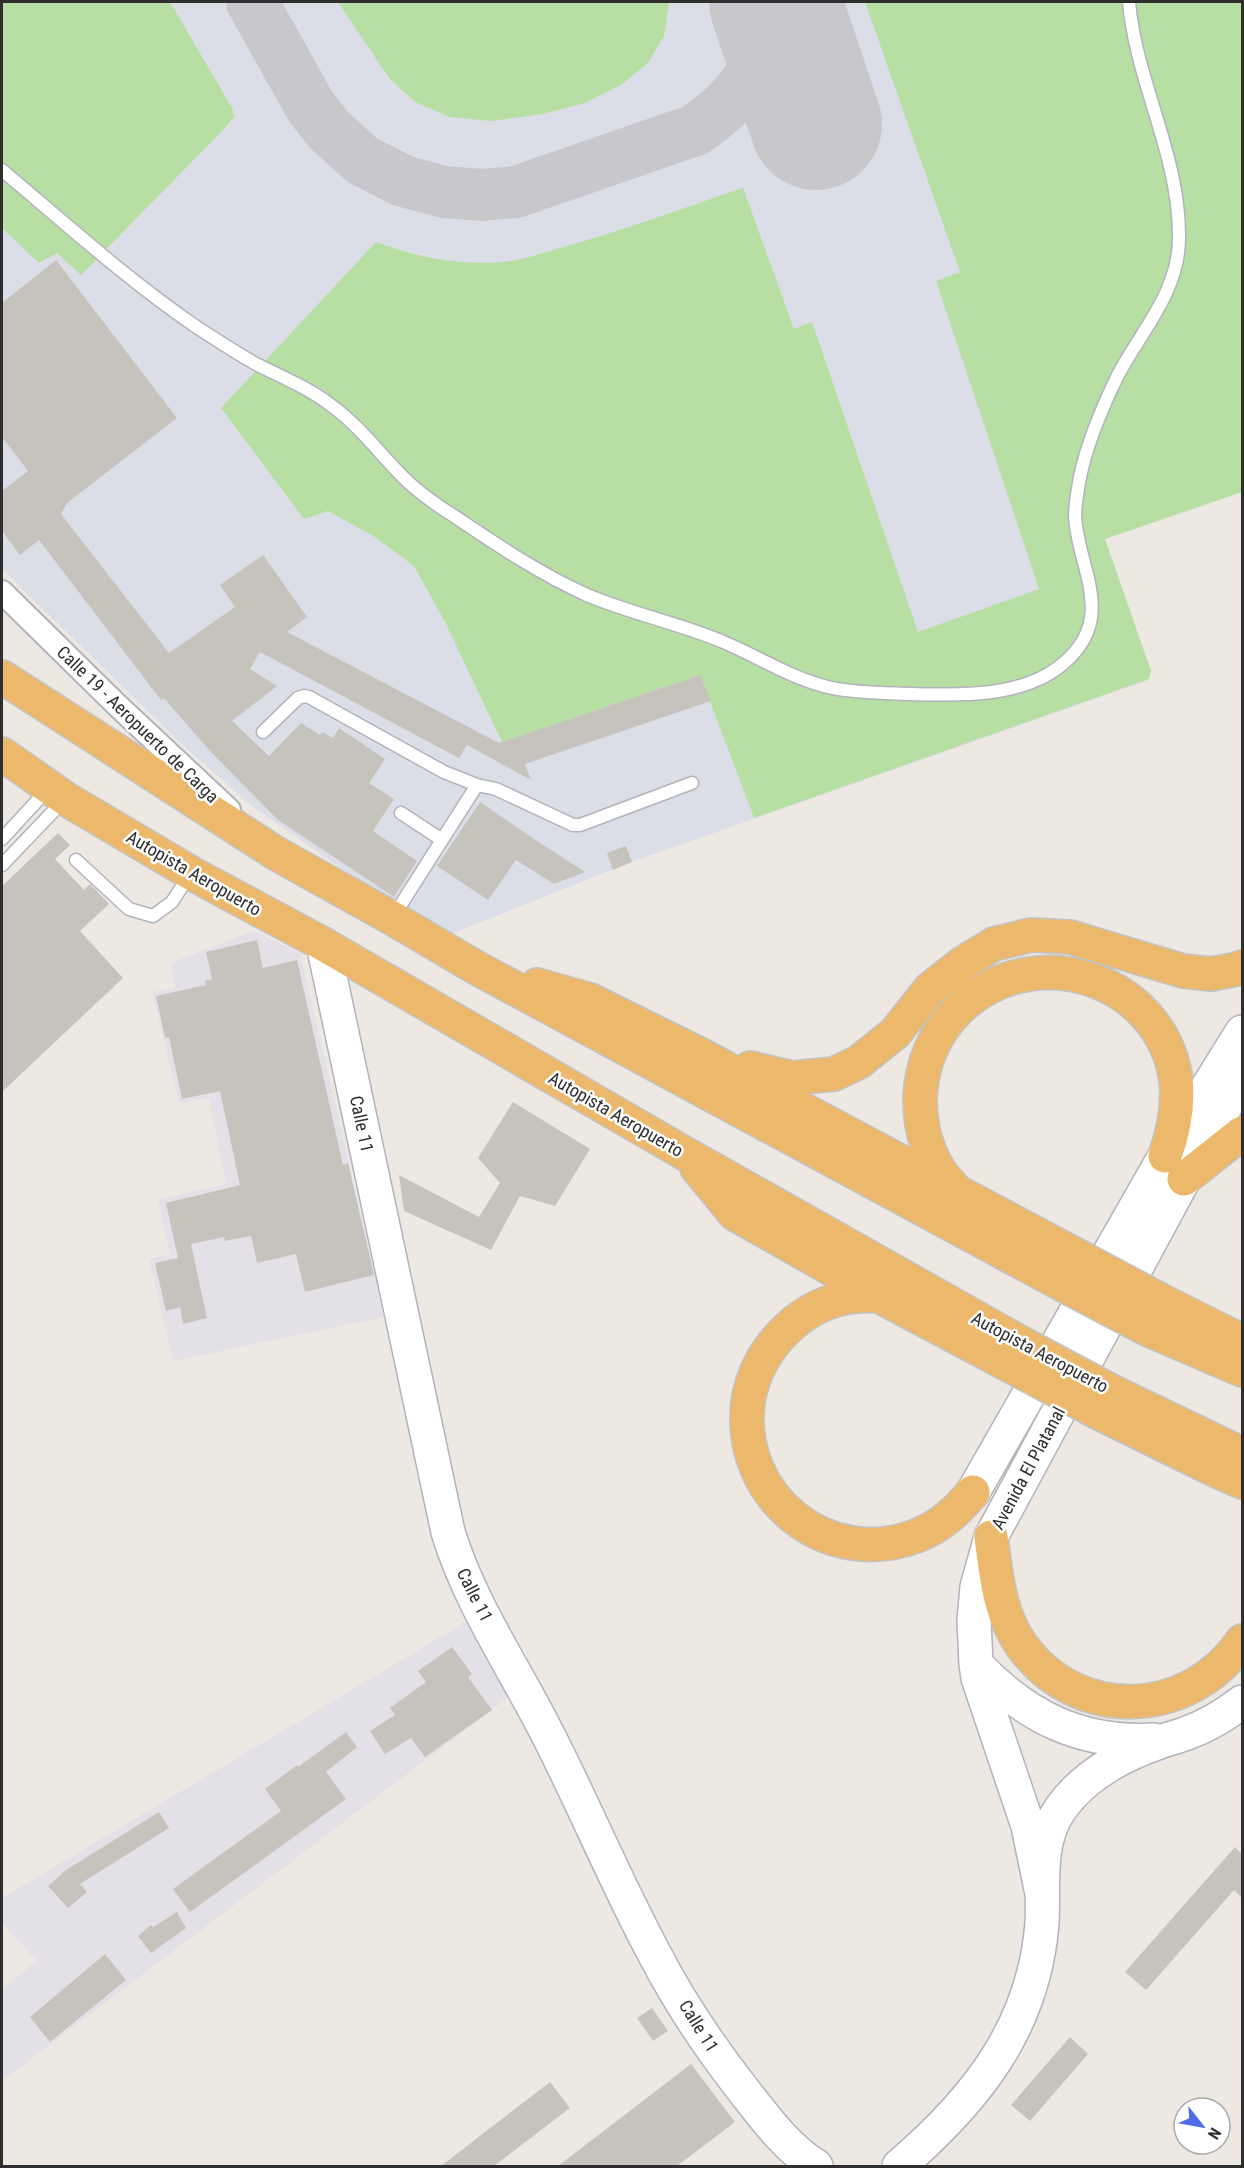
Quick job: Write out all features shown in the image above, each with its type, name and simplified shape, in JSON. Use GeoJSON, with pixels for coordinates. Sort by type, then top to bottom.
{"type":"FeatureCollection","features":[{"type":"Feature","properties":{"kind":"highway"},"geometry":{"type":"LineString","coordinates":[[2,677],[276,854],[475,967],[1056,1281],[1155,1315],[1240,1338]]}},
{"type":"Feature","properties":{"kind":"highway","name":"Autopista Aeropuerto"},"geometry":{"type":"LineString","coordinates":[[2,754],[58,793],[191,873],[323,944],[684,1153],[1015,1354],[1105,1402],[1242,1454]]}},
{"type":"Feature","properties":{"kind":"highway"},"geometry":{"type":"LineString","coordinates":[[701,1054],[792,1078],[834,1074],[859,1062],[895,1033],[930,988],[963,963],[994,944],[1031,934],[1070,937],[1183,971],[1211,974],[1242,967]]}},
{"type":"Feature","properties":{"kind":"highway"},"geometry":{"type":"LineString","coordinates":[[475,967],[590,1000],[701,1054],[1072,1253],[1155,1315],[1242,1370]]}},
{"type":"Feature","properties":{"kind":"highway"},"geometry":{"type":"LineString","coordinates":[[967,1196],[951,1186],[930,1153],[920,1114],[922,1075],[936,1038],[947,1021],[961,1007],[993,984],[1031,973],[1071,974],[1108,986],[1140,1009],[1152,1024],[1163,1041],[1175,1078],[1174,1168],[1242,1133]]}},
{"type":"Feature","properties":{"kind":"highway"},"geometry":{"type":"LineString","coordinates":[[684,1153],[735,1214],[879,1296],[1015,1354]]}},
{"type":"Feature","properties":{"kind":"highway"},"geometry":{"type":"LineString","coordinates":[[879,1296],[862,1294],[828,1302],[796,1320],[771,1346],[754,1377],[747,1412],[750,1448],[759,1473],[772,1496],[798,1521],[830,1538],[865,1545],[900,1541],[926,1532],[948,1518],[973,1492]]}},
{"type":"Feature","properties":{"kind":"highway"},"geometry":{"type":"LineString","coordinates":[[1105,1402],[1213,1469],[1242,1482]]}},
{"type":"Feature","properties":{"kind":"highway"},"geometry":{"type":"LineString","coordinates":[[1213,1469],[1242,1493]]}},
{"type":"Feature","properties":{"kind":"highway"},"geometry":{"type":"LineString","coordinates":[[991,1537],[999,1590],[1011,1628],[1021,1645],[1048,1674],[1083,1693],[1121,1702],[1151,1700],[1180,1693],[1214,1672],[1229,1659],[1242,1641]]}},
{"type":"Feature","properties":{"kind":"main road","name":"Calle 11"},"geometry":{"type":"LineString","coordinates":[[323,944],[448,1532],[455,1555],[473,1594],[544,1728],[655,1956],[712,2049],[770,2124],[804,2159],[816,2166]]}},
{"type":"Feature","properties":{"kind":"main road","name":"Avenida El Platanal"},"geometry":{"type":"LineString","coordinates":[[1042,1894],[1028,1826],[978,1678],[974,1620],[977,1587],[991,1537],[1242,1032]]}},
{"type":"Feature","properties":{"kind":"main road","name":"Avenida El Platanal"},"geometry":{"type":"LineString","coordinates":[[973,1492],[1174,1168],[1242,1077]]}},
{"type":"Feature","properties":{"kind":"main road"},"geometry":{"type":"LineString","coordinates":[[976,1664],[1007,1695],[1044,1718],[1064,1726],[1087,1734],[1133,1741],[1168,1739]]}},
{"type":"Feature","properties":{"kind":"main road","name":"Avenida El Platanal"},"geometry":{"type":"LineString","coordinates":[[899,2166],[928,2141],[981,2081],[1016,2027],[1034,1975],[1042,1922],[1046,1839],[1060,1810],[1078,1788],[1128,1754],[1187,1734],[1218,1719],[1242,1702]]}},
{"type":"Feature","properties":{"kind":"street","name":"Calle 19 - Aeropuerto de Carga"},"geometry":{"type":"LineString","coordinates":[[2,592],[117,705],[276,854]]}},
{"type":"Feature","properties":{"kind":"lane"},"geometry":{"type":"LineString","coordinates":[[2,171],[164,303],[251,361],[309,390],[335,408],[359,429],[411,485],[496,544],[556,580],[592,597],[716,639],[795,677],[832,688],[873,693],[920,694],[999,691],[1031,682],[1056,670],[1076,652],[1090,626],[1093,595],[1075,517],[1081,474],[1098,419],[1118,375],[1167,294],[1175,271],[1179,244],[1178,202],[1170,166],[1138,59],[1129,2]]}},
{"type":"Feature","properties":{"kind":"lane"},"geometry":{"type":"LineString","coordinates":[[263,732],[298,698],[304,696],[444,772],[477,785],[496,789],[573,825],[580,825],[692,783]]}},
{"type":"Feature","properties":{"kind":"lane"},"geometry":{"type":"LineString","coordinates":[[392,918],[477,785]]}},
{"type":"Feature","properties":{"kind":"lane"},"geometry":{"type":"LineString","coordinates":[[2,839],[58,793]]}},
{"type":"Feature","properties":{"kind":"lane"},"geometry":{"type":"LineString","coordinates":[[2,865],[58,793]]}},
{"type":"Feature","properties":{"kind":"lane"},"geometry":{"type":"LineString","coordinates":[[401,813],[442,840]]}},
{"type":"Feature","properties":{"kind":"lane"},"geometry":{"type":"LineString","coordinates":[[76,860],[129,909],[153,916],[172,902],[191,873]]}},
{"type":"Feature","properties":{"kind":"shaded area"},"geometry":{"type":"Polygon","coordinates":[[[2,2],[1242,2],[1242,492],[1105,539],[1151,671],[1149,679],[637,860],[441,938],[252,806],[189,751],[2,569],[2,2]]]}},
{"type":"Feature","properties":{"kind":"shaded area"},"geometry":{"type":"Polygon","coordinates":[[[253,931],[300,953],[385,1317],[173,1361],[149,1259],[170,1254],[158,1200],[226,1184],[209,1098],[179,1103],[152,992],[175,988],[171,963],[253,931]]]}},
{"type":"Feature","properties":{"kind":"shaded area"},"geometry":{"type":"Polygon","coordinates":[[[474,1617],[514,1693],[2,2081],[2,1989],[37,1961],[2,1923],[2,1898],[474,1617]]]}},
{"type":"Feature","properties":{"kind":"green space"},"geometry":{"type":"Polygon","coordinates":[[[2,2],[170,2],[232,108],[234,117],[224,129],[81,275],[57,253],[39,263],[2,228],[2,2]]]}},
{"type":"Feature","properties":{"kind":"green space"},"geometry":{"type":"Polygon","coordinates":[[[338,2],[669,2],[664,36],[648,63],[621,85],[585,103],[543,114],[491,121],[450,117],[415,102],[389,78],[338,2]]]}},
{"type":"Feature","properties":{"kind":"green space"},"geometry":{"type":"Polygon","coordinates":[[[865,2],[1242,2],[1242,492],[1105,539],[1151,671],[1149,679],[754,818],[700,675],[502,742],[445,622],[414,566],[375,537],[328,511],[304,519],[221,408],[376,242],[418,255],[444,260],[473,263],[506,262],[606,234],[743,188],[794,329],[812,322],[918,632],[1039,589],[936,281],[960,272],[865,2]]]}},
{"type":"Feature","properties":{"kind":"building"},"geometry":{"type":"Polygon","coordinates":[[[56,260],[177,418],[67,503],[61,514],[169,653],[235,607],[220,585],[263,555],[307,617],[287,632],[499,743],[700,675],[711,701],[525,764],[531,780],[467,745],[459,758],[260,652],[250,669],[277,686],[232,721],[269,756],[301,723],[320,735],[322,732],[333,738],[339,728],[385,759],[369,783],[394,799],[373,831],[417,861],[394,897],[278,820],[210,751],[164,698],[161,700],[39,540],[20,555],[2,531],[2,491],[28,471],[2,437],[2,303],[56,260]]]}},
{"type":"Feature","properties":{"kind":"building"},"geometry":{"type":"Polygon","coordinates":[[[480,802],[585,872],[554,884],[516,860],[488,900],[437,866],[480,802]]]}},
{"type":"Feature","properties":{"kind":"building"},"geometry":{"type":"Polygon","coordinates":[[[58,833],[70,845],[55,859],[84,890],[90,884],[109,904],[80,931],[123,978],[2,1092],[2,886],[58,833]]]}},
{"type":"Feature","properties":{"kind":"building"},"geometry":{"type":"Polygon","coordinates":[[[626,846],[632,862],[613,870],[607,853],[626,846]]]}},
{"type":"Feature","properties":{"kind":"building"},"geometry":{"type":"Polygon","coordinates":[[[257,940],[263,968],[297,960],[343,1165],[348,1163],[374,1275],[305,1292],[296,1254],[257,1263],[251,1236],[225,1241],[224,1237],[191,1244],[207,1318],[183,1324],[180,1307],[166,1311],[155,1263],[178,1258],[166,1203],[240,1185],[220,1091],[182,1099],[169,1037],[165,1038],[156,996],[206,985],[205,981],[212,979],[206,952],[257,940]]]}},
{"type":"Feature","properties":{"kind":"building"},"geometry":{"type":"Polygon","coordinates":[[[513,1102],[590,1149],[555,1206],[520,1196],[491,1250],[404,1211],[399,1175],[479,1217],[500,1183],[478,1158],[513,1102]]]}},
{"type":"Feature","properties":{"kind":"building"},"geometry":{"type":"Polygon","coordinates":[[[452,1647],[472,1674],[468,1677],[492,1710],[425,1757],[411,1738],[385,1754],[370,1731],[395,1715],[390,1708],[426,1682],[418,1671],[452,1647]]]}},
{"type":"Feature","properties":{"kind":"building"},"geometry":{"type":"Polygon","coordinates":[[[346,1732],[357,1747],[326,1772],[346,1799],[190,1912],[173,1889],[281,1811],[265,1789],[346,1732]]]}},
{"type":"Feature","properties":{"kind":"building"},"geometry":{"type":"Polygon","coordinates":[[[159,1812],[169,1828],[80,1884],[87,1892],[68,1908],[48,1886],[66,1870],[159,1812]]]}},
{"type":"Feature","properties":{"kind":"building"},"geometry":{"type":"Polygon","coordinates":[[[1235,1847],[1242,1854],[1242,1898],[1234,1890],[1146,1990],[1125,1972],[1235,1847]]]}},
{"type":"Feature","properties":{"kind":"building"},"geometry":{"type":"Polygon","coordinates":[[[177,1912],[186,1928],[151,1953],[138,1936],[151,1925],[153,1927],[177,1912]]]}},
{"type":"Feature","properties":{"kind":"building"},"geometry":{"type":"Polygon","coordinates":[[[105,1954],[126,1980],[50,2042],[30,2017],[105,1954]]]}},
{"type":"Feature","properties":{"kind":"building"},"geometry":{"type":"Polygon","coordinates":[[[652,2008],[668,2031],[653,2041],[637,2018],[652,2008]]]}},
{"type":"Feature","properties":{"kind":"building"},"geometry":{"type":"Polygon","coordinates":[[[1070,2037],[1088,2054],[1030,2121],[1011,2105],[1070,2037]]]}},
{"type":"Feature","properties":{"kind":"building"},"geometry":{"type":"Polygon","coordinates":[[[691,2064],[735,2122],[677,2166],[558,2166],[691,2064]]]}},
{"type":"Feature","properties":{"kind":"building"},"geometry":{"type":"Polygon","coordinates":[[[550,2082],[570,2108],[494,2166],[441,2166],[550,2082]]]}},
{"type":"Feature","properties":{"kind":"taxiway"},"geometry":{"type":"LineString","coordinates":[[252,2],[311,107],[328,129],[362,160],[403,181],[444,192],[481,195],[516,192],[695,130],[727,105],[750,76],[763,42],[767,2]]}},
{"type":"Feature","properties":{"kind":"runway"},"geometry":{"type":"LineString","coordinates":[[775,2],[816,124]]}}]}
